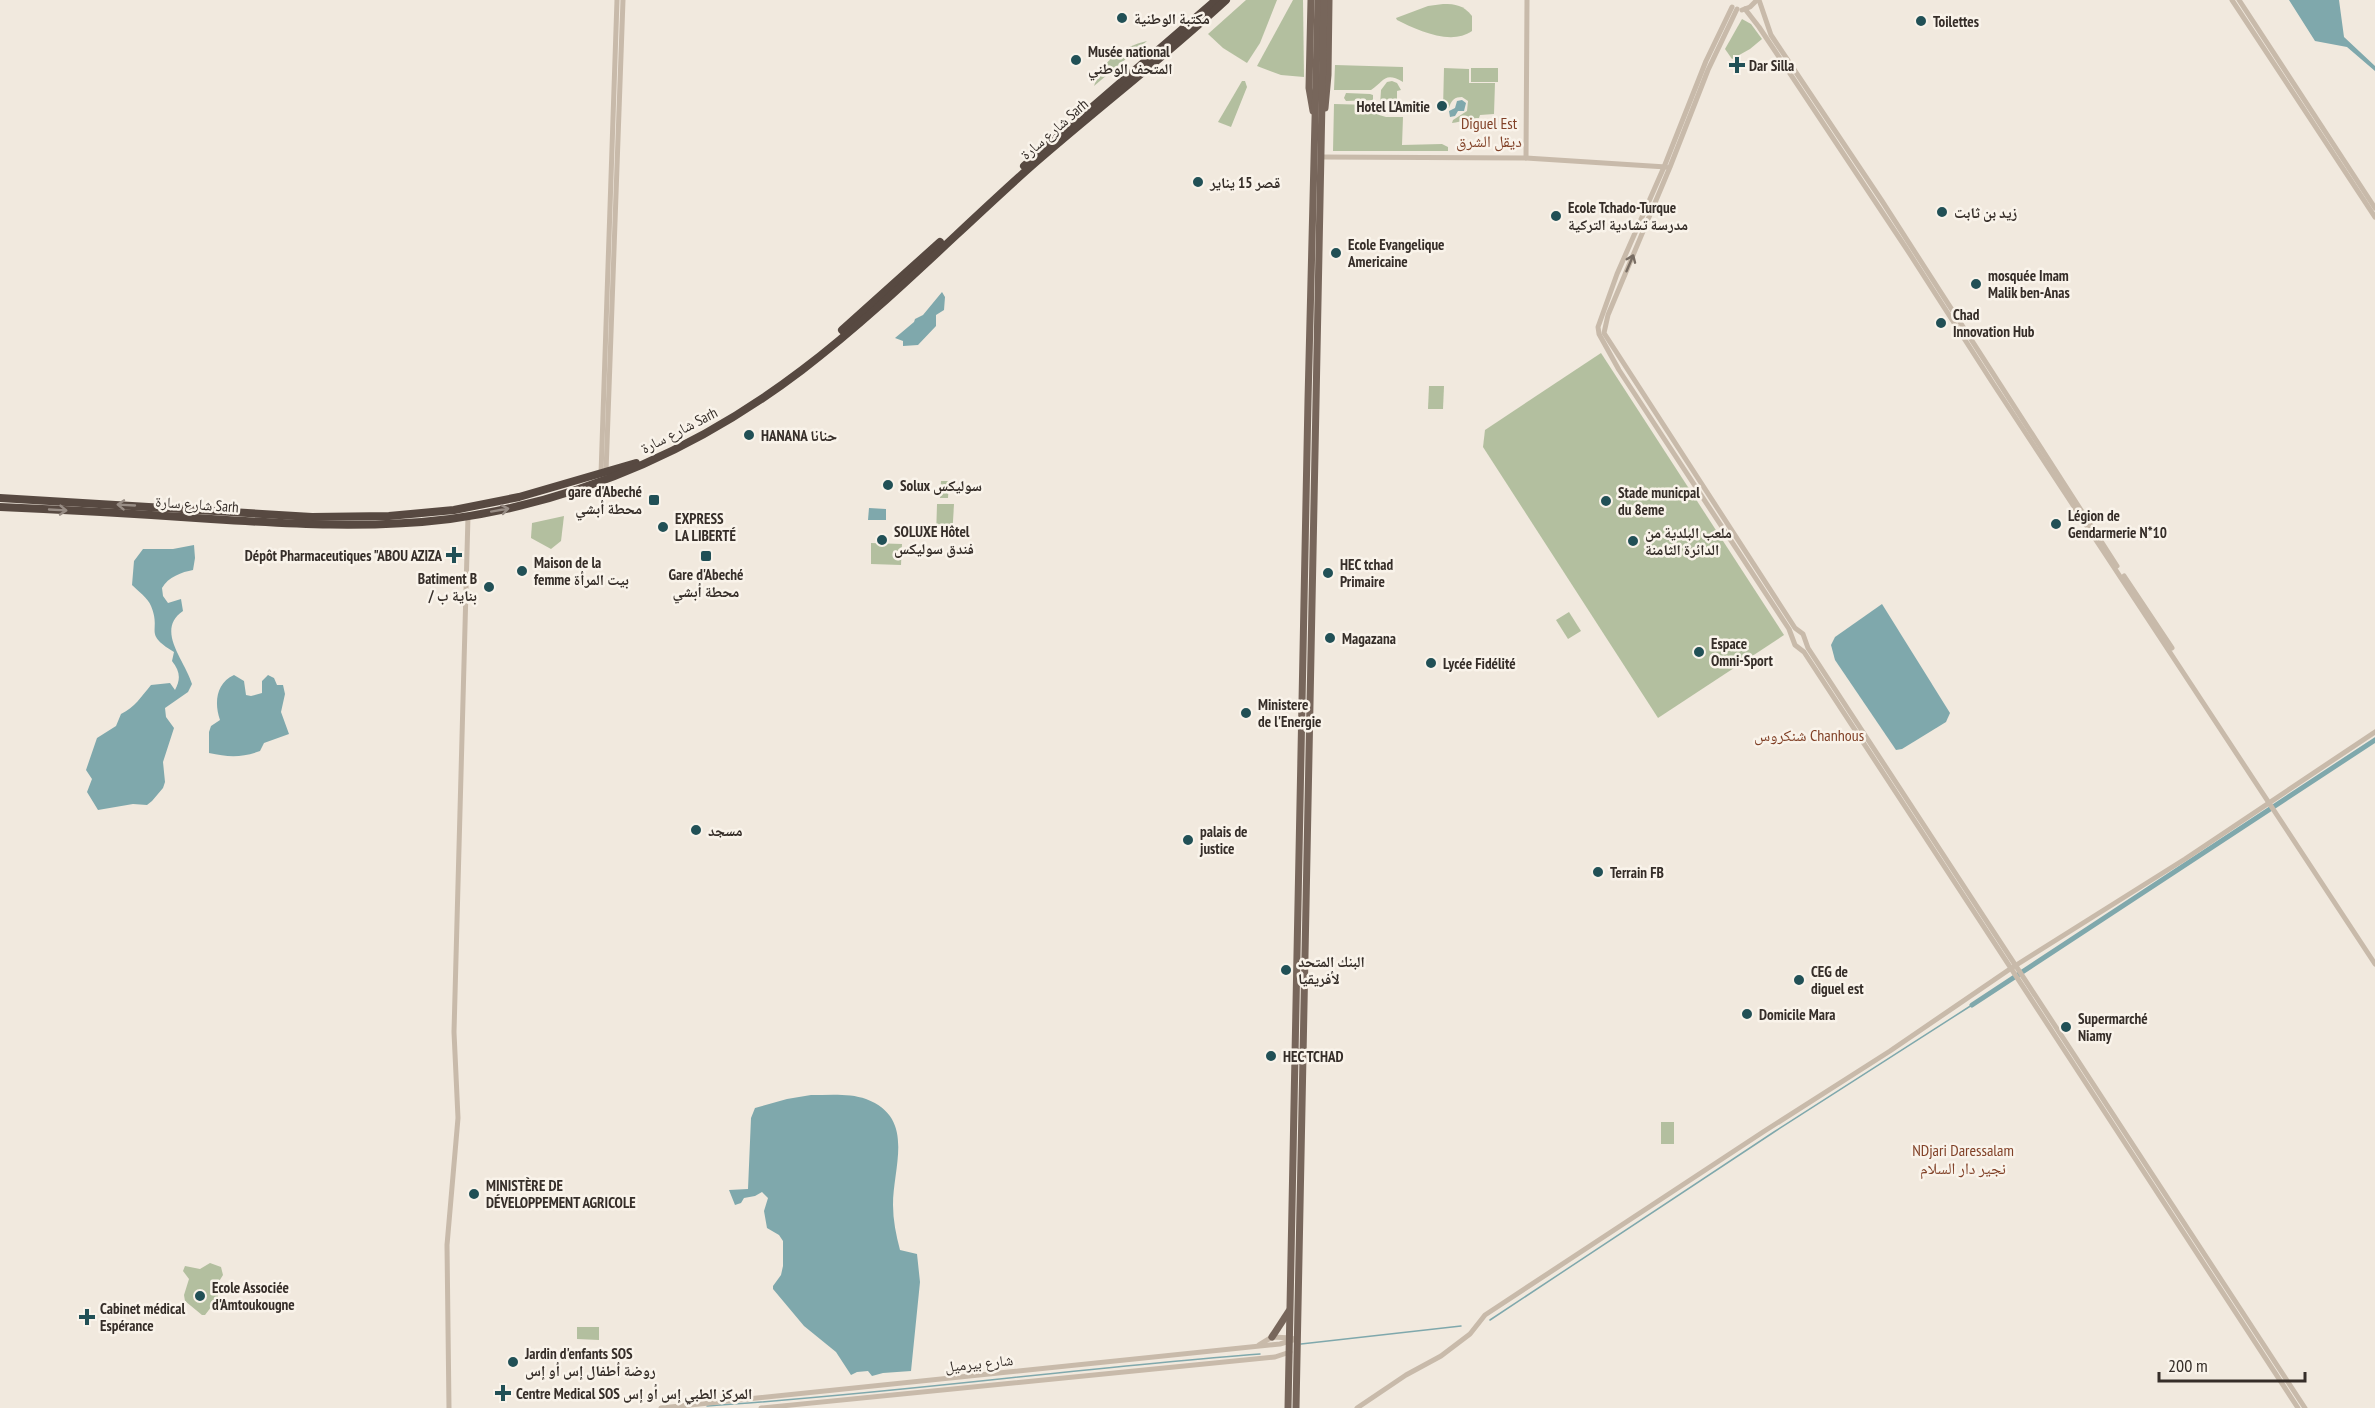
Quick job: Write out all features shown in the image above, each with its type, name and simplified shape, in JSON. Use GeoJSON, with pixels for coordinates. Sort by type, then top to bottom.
{"type":"FeatureCollection","features":[{"type":"Feature","properties":{"kind":"highway","name":"شارع سارة Sarh"},"geometry":{"type":"LineString","coordinates":[[0,498],[312,517],[389,516],[487,504],[547,490],[647,458],[687,439],[762,394],[800,366],[1063,130],[1216,0]]}},
{"type":"Feature","properties":{"kind":"highway","name":"شارع سارة Sarh"},"geometry":{"type":"LineString","coordinates":[[0,507],[331,525],[392,524],[468,516],[524,506],[617,476],[716,427],[801,370],[860,321],[1029,168],[1226,0]]}},
{"type":"Feature","properties":{"kind":"main road"},"geometry":{"type":"LineString","coordinates":[[1296,1408],[1290,1309],[1317,198],[1321,157],[1318,117],[1311,105],[1309,88],[1311,0]]}},
{"type":"Feature","properties":{"kind":"main road"},"geometry":{"type":"LineString","coordinates":[[1288,1408],[1286,1354],[1292,1339],[1317,198],[1318,0]]}},
{"type":"Feature","properties":{"kind":"main road"},"geometry":{"type":"LineString","coordinates":[[1319,76],[1324,0]]}},
{"type":"Feature","properties":{"kind":"main road"},"geometry":{"type":"LineString","coordinates":[[1318,117],[1327,103],[1329,0]]}},
{"type":"Feature","properties":{"kind":"main road"},"geometry":{"type":"LineString","coordinates":[[1272,1337],[1290,1309]]}},
{"type":"Feature","properties":{"kind":"street"},"geometry":{"type":"LineString","coordinates":[[603,473],[617,0]]}},
{"type":"Feature","properties":{"kind":"street"},"geometry":{"type":"LineString","coordinates":[[603,473],[622,0]]}},
{"type":"Feature","properties":{"kind":"street"},"geometry":{"type":"LineString","coordinates":[[1526,158],[1527,0]]}},
{"type":"Feature","properties":{"kind":"street"},"geometry":{"type":"LineString","coordinates":[[1726,0],[1735,8],[1745,9],[1758,0],[1771,35],[1882,201],[2375,964]]}},
{"type":"Feature","properties":{"kind":"street"},"geometry":{"type":"LineString","coordinates":[[2232,0],[2375,208]]}},
{"type":"Feature","properties":{"kind":"street"},"geometry":{"type":"LineString","coordinates":[[2240,0],[2273,58],[2375,217]]}},
{"type":"Feature","properties":{"kind":"street"},"geometry":{"type":"LineString","coordinates":[[1735,8],[1667,167],[1608,315],[1604,333],[1795,628],[1803,634],[1833,686],[2298,1408]]}},
{"type":"Feature","properties":{"kind":"street"},"geometry":{"type":"LineString","coordinates":[[1745,9],[1901,240],[1992,382],[2375,958]]}},
{"type":"Feature","properties":{"kind":"street"},"geometry":{"type":"LineString","coordinates":[[1321,157],[1526,158],[1667,167]]}},
{"type":"Feature","properties":{"kind":"street"},"geometry":{"type":"LineString","coordinates":[[1667,167],[1617,274],[1598,327],[1599,334],[1620,370],[1789,629],[1795,645],[1803,652],[2305,1408]]}},
{"type":"Feature","properties":{"kind":"street"},"geometry":{"type":"LineString","coordinates":[[449,1408],[447,1245],[458,1118],[454,1032],[468,516]]}},
{"type":"Feature","properties":{"kind":"street"},"geometry":{"type":"LineString","coordinates":[[1357,1408],[1441,1356],[1470,1334],[1485,1315],[1754,1137],[2016,972],[2158,877],[2272,805],[2375,732]]}},
{"type":"Feature","properties":{"kind":"street"},"geometry":{"type":"LineString","coordinates":[[1272,1337],[1292,1339]]}},
{"type":"Feature","properties":{"kind":"street","name":"شارع بيرميل"},"geometry":{"type":"LineString","coordinates":[[661,1408],[1259,1346],[1272,1337]]}},
{"type":"Feature","properties":{"kind":"street"},"geometry":{"type":"LineString","coordinates":[[1259,1346],[1280,1344],[1292,1339]]}},
{"type":"Feature","properties":{"kind":"street"},"geometry":{"type":"LineString","coordinates":[[1280,1344],[1286,1354]]}},
{"type":"Feature","properties":{"kind":"street","name":"شارع بيرميل"},"geometry":{"type":"LineString","coordinates":[[761,1408],[1286,1354]]}},
{"type":"Feature","properties":{"kind":"green space"},"geometry":{"type":"Polygon","coordinates":[[[1246,0],[1277,0],[1260,43],[1247,63],[1223,48],[1208,34],[1246,0]]]}},
{"type":"Feature","properties":{"kind":"green space"},"geometry":{"type":"Polygon","coordinates":[[[1293,0],[1303,0],[1304,77],[1281,75],[1257,66],[1293,0]]]}},
{"type":"Feature","properties":{"kind":"green space"},"geometry":{"type":"Polygon","coordinates":[[[1452,4],[1466,9],[1472,16],[1472,31],[1464,35],[1444,37],[1414,28],[1396,18],[1428,6],[1452,4]]]}},
{"type":"Feature","properties":{"kind":"green space"},"geometry":{"type":"Polygon","coordinates":[[[1742,19],[1751,24],[1762,39],[1732,59],[1725,49],[1742,19]]]}},
{"type":"Feature","properties":{"kind":"green space"},"geometry":{"type":"Polygon","coordinates":[[[1147,41],[1094,86],[1102,69],[1114,56],[1129,47],[1147,41]]]}},
{"type":"Feature","properties":{"kind":"green space"},"geometry":{"type":"Polygon","coordinates":[[[1335,65],[1403,67],[1403,82],[1392,77],[1385,79],[1371,90],[1334,90],[1335,65]]]}},
{"type":"Feature","properties":{"kind":"green space"},"geometry":{"type":"Polygon","coordinates":[[[1444,68],[1469,69],[1469,83],[1495,83],[1494,114],[1480,115],[1479,118],[1452,123],[1467,111],[1468,101],[1462,97],[1457,98],[1452,101],[1449,108],[1443,109],[1444,68]]]}},
{"type":"Feature","properties":{"kind":"green space"},"geometry":{"type":"Polygon","coordinates":[[[1471,68],[1498,68],[1498,82],[1471,82],[1471,68]]]}},
{"type":"Feature","properties":{"kind":"green space"},"geometry":{"type":"Polygon","coordinates":[[[1242,81],[1245,81],[1247,87],[1231,127],[1218,122],[1242,81]]]}},
{"type":"Feature","properties":{"kind":"green space"},"geometry":{"type":"Polygon","coordinates":[[[1387,82],[1397,83],[1401,90],[1397,91],[1397,104],[1400,105],[1397,113],[1388,114],[1380,106],[1381,90],[1387,82]]]}},
{"type":"Feature","properties":{"kind":"green space"},"geometry":{"type":"Polygon","coordinates":[[[1346,93],[1370,94],[1373,95],[1373,100],[1346,101],[1344,98],[1346,93]]]}},
{"type":"Feature","properties":{"kind":"green space"},"geometry":{"type":"Polygon","coordinates":[[[1334,104],[1373,105],[1379,115],[1403,117],[1402,145],[1442,144],[1448,147],[1448,151],[1333,151],[1334,104]]]}},
{"type":"Feature","properties":{"kind":"green space","name":"ملعب البلدية من الدائرة الثامنة"},"geometry":{"type":"Polygon","coordinates":[[[1601,353],[1784,635],[1658,718],[1483,447],[1485,430],[1601,353]]]}},
{"type":"Feature","properties":{"kind":"green space"},"geometry":{"type":"Polygon","coordinates":[[[1429,386],[1444,386],[1443,409],[1428,409],[1429,386]]]}},
{"type":"Feature","properties":{"kind":"green space"},"geometry":{"type":"Polygon","coordinates":[[[941,481],[949,481],[948,498],[940,498],[941,481]]]}},
{"type":"Feature","properties":{"kind":"green space"},"geometry":{"type":"Polygon","coordinates":[[[937,504],[954,504],[952,539],[936,538],[937,504]]]}},
{"type":"Feature","properties":{"kind":"green space"},"geometry":{"type":"Polygon","coordinates":[[[564,516],[561,541],[551,549],[531,538],[532,523],[564,516]]]}},
{"type":"Feature","properties":{"kind":"green space"},"geometry":{"type":"Polygon","coordinates":[[[871,543],[902,544],[901,565],[871,564],[871,543]]]}},
{"type":"Feature","properties":{"kind":"green space"},"geometry":{"type":"Polygon","coordinates":[[[1569,612],[1581,631],[1568,639],[1556,620],[1569,612]]]}},
{"type":"Feature","properties":{"kind":"green space"},"geometry":{"type":"Polygon","coordinates":[[[1661,1122],[1674,1122],[1674,1144],[1661,1144],[1661,1122]]]}},
{"type":"Feature","properties":{"kind":"green space"},"geometry":{"type":"Polygon","coordinates":[[[210,1263],[221,1267],[223,1275],[218,1283],[218,1298],[205,1315],[202,1315],[185,1301],[184,1295],[189,1279],[183,1271],[185,1266],[200,1269],[210,1263]]]}},
{"type":"Feature","properties":{"kind":"green space"},"geometry":{"type":"Polygon","coordinates":[[[577,1327],[599,1327],[599,1340],[577,1339],[577,1327]]]}},
{"type":"Feature","properties":{"kind":"water"},"geometry":{"type":"Polygon","coordinates":[[[2289,0],[2339,0],[2344,37],[2375,66],[2375,71],[2347,47],[2315,41],[2289,0]]]}},
{"type":"Feature","properties":{"kind":"water"},"geometry":{"type":"Polygon","coordinates":[[[1462,100],[1466,103],[1464,111],[1458,111],[1455,116],[1450,117],[1449,111],[1455,108],[1457,101],[1462,100]]]}},
{"type":"Feature","properties":{"kind":"water"},"geometry":{"type":"Polygon","coordinates":[[[942,292],[945,297],[944,310],[936,315],[936,326],[918,345],[903,346],[903,341],[895,338],[915,319],[923,315],[942,292]]]}},
{"type":"Feature","properties":{"kind":"water"},"geometry":{"type":"Polygon","coordinates":[[[869,508],[886,509],[886,520],[868,520],[869,508]]]}},
{"type":"Feature","properties":{"kind":"water"},"geometry":{"type":"Polygon","coordinates":[[[194,545],[193,570],[176,576],[162,588],[163,596],[168,603],[181,599],[183,611],[175,619],[172,636],[174,646],[192,684],[188,692],[165,708],[166,717],[174,728],[163,762],[165,782],[163,788],[147,805],[133,804],[98,810],[87,792],[92,779],[86,770],[97,738],[116,726],[121,714],[134,705],[151,685],[170,683],[175,690],[179,679],[177,668],[172,661],[174,652],[164,646],[156,636],[150,603],[132,585],[134,561],[143,549],[173,549],[194,545]]]}},
{"type":"Feature","properties":{"kind":"water"},"geometry":{"type":"Polygon","coordinates":[[[1882,604],[1950,713],[1946,722],[1902,749],[1896,750],[1835,660],[1831,645],[1835,637],[1882,604]]]}},
{"type":"Feature","properties":{"kind":"water"},"geometry":{"type":"Polygon","coordinates":[[[234,675],[244,681],[246,695],[262,693],[262,681],[268,675],[274,678],[277,685],[283,685],[285,694],[281,712],[289,734],[264,743],[260,751],[247,755],[228,756],[209,753],[211,726],[220,720],[217,707],[218,694],[223,683],[234,675]]]}},
{"type":"Feature","properties":{"kind":"water"},"geometry":{"type":"Polygon","coordinates":[[[811,1095],[846,1095],[866,1099],[882,1107],[891,1118],[897,1131],[898,1159],[893,1205],[895,1228],[900,1250],[917,1254],[920,1282],[911,1371],[872,1376],[868,1371],[851,1375],[836,1352],[804,1326],[773,1289],[783,1266],[783,1241],[779,1235],[767,1228],[764,1211],[768,1198],[762,1192],[744,1198],[741,1203],[735,1205],[729,1190],[748,1189],[751,1118],[755,1108],[811,1095]]]}},
{"type":"Feature","properties":{"kind":"waterway"},"geometry":{"type":"LineString","coordinates":[[1972,1005],[2375,740]]}},
{"type":"Feature","properties":{"kind":"waterway"},"geometry":{"type":"LineString","coordinates":[[1490,1320],[1774,1132],[1972,1005]]}},
{"type":"Feature","properties":{"kind":"waterway"},"geometry":{"type":"LineString","coordinates":[[1301,1344],[1461,1326]]}},
{"type":"Feature","properties":{"kind":"waterway"},"geometry":{"type":"LineString","coordinates":[[707,1406],[845,1395],[1260,1354]]}},
{"type":"Feature","properties":{"kind":"place","name":"مكتبة الوطنية"},"geometry":{"type":"Point","coordinates":[1122,18]}},
{"type":"Feature","properties":{"kind":"place","name":"Toilettes"},"geometry":{"type":"Point","coordinates":[1921,21]}},
{"type":"Feature","properties":{"kind":"place","name":"Musée national المتحف الوطني"},"geometry":{"type":"Point","coordinates":[1076,60]}},
{"type":"Feature","properties":{"kind":"place","name":"Dar Silla"},"geometry":{"type":"Point","coordinates":[1737,65]}},
{"type":"Feature","properties":{"kind":"place","name":"Hotel L'Amitie"},"geometry":{"type":"Point","coordinates":[1442,106]}},
{"type":"Feature","properties":{"kind":"place","name":"قصر 15 يناير"},"geometry":{"type":"Point","coordinates":[1198,182]}},
{"type":"Feature","properties":{"kind":"place","name":"زيد بن ثابت"},"geometry":{"type":"Point","coordinates":[1942,212]}},
{"type":"Feature","properties":{"kind":"place","name":"Ecole Tchado-Turque مدرسة تشادية التركية"},"geometry":{"type":"Point","coordinates":[1556,216]}},
{"type":"Feature","properties":{"kind":"place","name":"Ecole Evangelique Americaine"},"geometry":{"type":"Point","coordinates":[1336,253]}},
{"type":"Feature","properties":{"kind":"place","name":"mosquée Imam Malik ben-Anas"},"geometry":{"type":"Point","coordinates":[1976,284]}},
{"type":"Feature","properties":{"kind":"place","name":"Chad Innovation Hub"},"geometry":{"type":"Point","coordinates":[1941,323]}},
{"type":"Feature","properties":{"kind":"place","name":"HANANA حنانا"},"geometry":{"type":"Point","coordinates":[749,435]}},
{"type":"Feature","properties":{"kind":"place","name":"Solux سوليكس"},"geometry":{"type":"Point","coordinates":[888,485]}},
{"type":"Feature","properties":{"kind":"place","name":"gare d'Abeché محطة أبشي"},"geometry":{"type":"Point","coordinates":[654,500]}},
{"type":"Feature","properties":{"kind":"place","name":"Stade municpal du 8eme"},"geometry":{"type":"Point","coordinates":[1606,501]}},
{"type":"Feature","properties":{"kind":"place","name":"Légion de Gendarmerie N*10"},"geometry":{"type":"Point","coordinates":[2056,524]}},
{"type":"Feature","properties":{"kind":"place","name":"EXPRESS LA LIBERTÉ"},"geometry":{"type":"Point","coordinates":[663,527]}},
{"type":"Feature","properties":{"kind":"place","name":"SOLUXE Hôtel فندق سوليكس"},"geometry":{"type":"Point","coordinates":[882,540]}},
{"type":"Feature","properties":{"kind":"place","name":"ملعب البلدية من الدائرة الثامنة"},"geometry":{"type":"Point","coordinates":[1633,541]}},
{"type":"Feature","properties":{"kind":"place","name":"Dépôt Pharmaceutiques \"ABOU AZIZA"},"geometry":{"type":"Point","coordinates":[454,555]}},
{"type":"Feature","properties":{"kind":"place","name":"Gare d'Abeché محطة أبشي"},"geometry":{"type":"Point","coordinates":[706,556]}},
{"type":"Feature","properties":{"kind":"place","name":"Maison de la femme بيت المرأة"},"geometry":{"type":"Point","coordinates":[522,571]}},
{"type":"Feature","properties":{"kind":"place","name":"HEC tchad Primaire"},"geometry":{"type":"Point","coordinates":[1328,573]}},
{"type":"Feature","properties":{"kind":"place","name":"Batiment B / بناية ب"},"geometry":{"type":"Point","coordinates":[489,587]}},
{"type":"Feature","properties":{"kind":"place","name":"Magazana"},"geometry":{"type":"Point","coordinates":[1330,638]}},
{"type":"Feature","properties":{"kind":"place","name":"Espace Omni-Sport"},"geometry":{"type":"Point","coordinates":[1699,652]}},
{"type":"Feature","properties":{"kind":"place","name":"Lycée Fidélité"},"geometry":{"type":"Point","coordinates":[1431,663]}},
{"type":"Feature","properties":{"kind":"place","name":"Ministere de l'Energie"},"geometry":{"type":"Point","coordinates":[1246,713]}},
{"type":"Feature","properties":{"kind":"place","name":"مسجد"},"geometry":{"type":"Point","coordinates":[696,830]}},
{"type":"Feature","properties":{"kind":"place","name":"palais de justice"},"geometry":{"type":"Point","coordinates":[1188,840]}},
{"type":"Feature","properties":{"kind":"place","name":"Terrain FB"},"geometry":{"type":"Point","coordinates":[1598,872]}},
{"type":"Feature","properties":{"kind":"place","name":"البنك المتحد لأفريقيا"},"geometry":{"type":"Point","coordinates":[1286,970]}},
{"type":"Feature","properties":{"kind":"place","name":"CEG de diguel est"},"geometry":{"type":"Point","coordinates":[1799,980]}},
{"type":"Feature","properties":{"kind":"place","name":"Domicile Mara"},"geometry":{"type":"Point","coordinates":[1747,1014]}},
{"type":"Feature","properties":{"kind":"place","name":"Supermarché Niamy"},"geometry":{"type":"Point","coordinates":[2066,1027]}},
{"type":"Feature","properties":{"kind":"place","name":"HEC TCHAD"},"geometry":{"type":"Point","coordinates":[1271,1056]}},
{"type":"Feature","properties":{"kind":"place","name":"MINISTÈRE DE DÉVELOPPEMENT AGRICOLE"},"geometry":{"type":"Point","coordinates":[474,1194]}},
{"type":"Feature","properties":{"kind":"place","name":"Ecole Associée d'Amtoukougne"},"geometry":{"type":"Point","coordinates":[200,1296]}},
{"type":"Feature","properties":{"kind":"place","name":"Cabinet médical Espérance"},"geometry":{"type":"Point","coordinates":[87,1317]}},
{"type":"Feature","properties":{"kind":"place","name":"Jardin d'enfants SOS روضة أطفال إس أو إس"},"geometry":{"type":"Point","coordinates":[513,1362]}},
{"type":"Feature","properties":{"kind":"place","name":"Centre Medical SOS المركز الطبي إس أو إس"},"geometry":{"type":"Point","coordinates":[503,1393]}},
{"type":"Feature","properties":{"kind":"district","name":"Diguel Est ديقل الشرق"},"geometry":{"type":"Point","coordinates":[1489,132]}},
{"type":"Feature","properties":{"kind":"district","name":"شنكروس Chanhous"},"geometry":{"type":"Point","coordinates":[1809,735]}},
{"type":"Feature","properties":{"kind":"district","name":"NDjari Daressalam نجير دار السلام"},"geometry":{"type":"Point","coordinates":[1963,1159]}}]}
